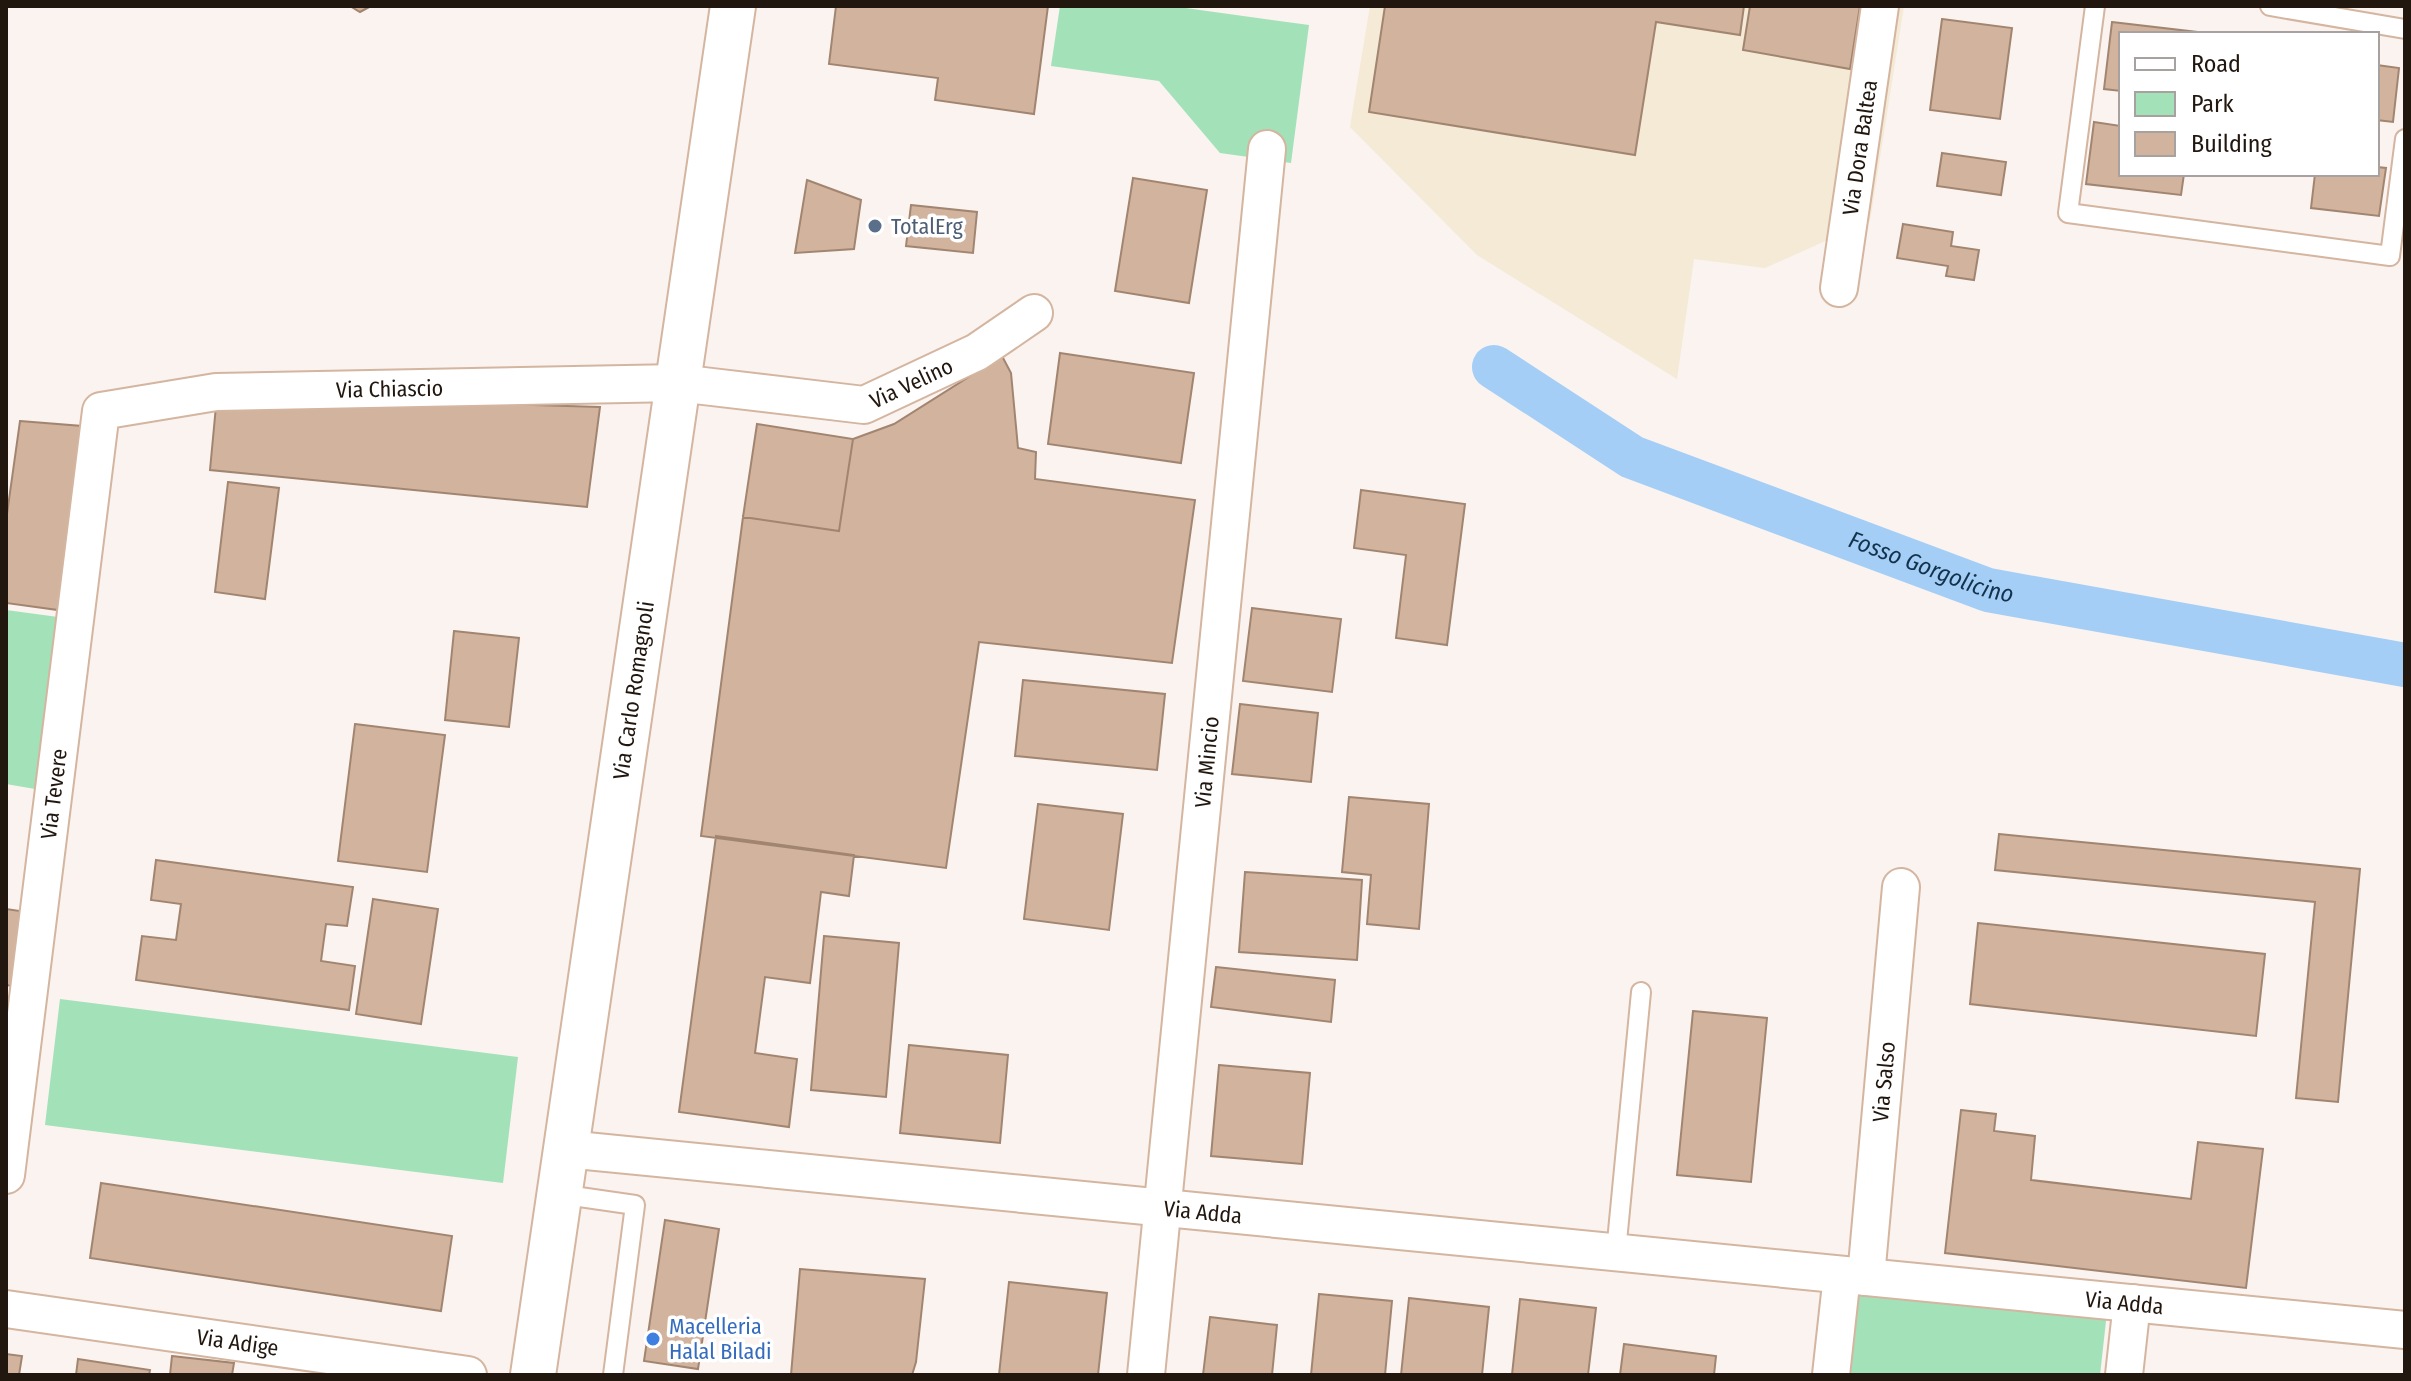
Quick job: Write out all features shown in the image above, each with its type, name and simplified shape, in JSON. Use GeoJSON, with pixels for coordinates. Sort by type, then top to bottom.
{"type":"FeatureCollection","features":[{"type":"Feature","properties":{"kind":"main road","name":"Via Carlo Romagnoli"},"geometry":{"type":"LineString","coordinates":[[533,1375],[733,6]]}},
{"type":"Feature","properties":{"kind":"street","name":"Via Dora Baltea"},"geometry":{"type":"LineString","coordinates":[[1839,288],[1880,6]]}},
{"type":"Feature","properties":{"kind":"street","name":"Via Mincio"},"geometry":{"type":"LineString","coordinates":[[1146,1375],[1267,149]]}},
{"type":"Feature","properties":{"kind":"street","name":"Via Velino"},"geometry":{"type":"LineString","coordinates":[[678,383],[864,405],[977,352],[1034,313]]}},
{"type":"Feature","properties":{"kind":"street","name":"Via Chiascio"},"geometry":{"type":"LineString","coordinates":[[101,411],[216,392],[678,383]]}},
{"type":"Feature","properties":{"kind":"street","name":"Via Tevere"},"geometry":{"type":"LineString","coordinates":[[6,1175],[101,411]]}},
{"type":"Feature","properties":{"kind":"street","name":"Via Salso"},"geometry":{"type":"LineString","coordinates":[[1854,1276],[1901,887]]}},
{"type":"Feature","properties":{"kind":"street","name":"Via Adda"},"geometry":{"type":"LineString","coordinates":[[566,1149],[2405,1330]]}},
{"type":"Feature","properties":{"kind":"street"},"geometry":{"type":"LineString","coordinates":[[1831,1375],[1854,1276]]}},
{"type":"Feature","properties":{"kind":"street"},"geometry":{"type":"LineString","coordinates":[[2124,1375],[2132,1303]]}},
{"type":"Feature","properties":{"kind":"street","name":"Via Adige"},"geometry":{"type":"LineString","coordinates":[[6,1309],[468,1375]]}},
{"type":"Feature","properties":{"kind":"lane"},"geometry":{"type":"LineString","coordinates":[[2095,6],[2068,213],[2390,256],[2405,139]]}},
{"type":"Feature","properties":{"kind":"lane"},"geometry":{"type":"LineString","coordinates":[[2270,6],[2405,29]]}},
{"type":"Feature","properties":{"kind":"lane"},"geometry":{"type":"LineString","coordinates":[[1616,1252],[1641,992]]}},
{"type":"Feature","properties":{"kind":"lane"},"geometry":{"type":"LineString","coordinates":[[559,1194],[635,1205],[613,1375]]}},
{"type":"Feature","properties":{"kind":"shaded area"},"geometry":{"type":"Polygon","coordinates":[[[1370,6],[1904,6],[1870,221],[1765,268],[1694,259],[1677,379],[1477,255],[1350,127],[1370,6]]]}},
{"type":"Feature","properties":{"kind":"green space"},"geometry":{"type":"Polygon","coordinates":[[[1060,6],[1171,6],[1309,25],[1291,163],[1220,153],[1159,81],[1051,66],[1060,6]]]}},
{"type":"Feature","properties":{"kind":"green space"},"geometry":{"type":"Polygon","coordinates":[[[6,610],[58,617],[35,789],[6,784],[6,610]]]}},
{"type":"Feature","properties":{"kind":"green space"},"geometry":{"type":"Polygon","coordinates":[[[60,999],[518,1057],[503,1183],[45,1125],[60,999]]]}},
{"type":"Feature","properties":{"kind":"green space"},"geometry":{"type":"Polygon","coordinates":[[[1853,1287],[2107,1312],[2100,1375],[1844,1375],[1853,1287]]]}},
{"type":"Feature","properties":{"kind":"building"},"geometry":{"type":"Polygon","coordinates":[[[350,6],[371,6],[360,12],[350,6]]]}},
{"type":"Feature","properties":{"kind":"building"},"geometry":{"type":"Polygon","coordinates":[[[836,6],[1048,6],[1034,114],[935,100],[938,78],[829,64],[836,6]]]}},
{"type":"Feature","properties":{"kind":"building"},"geometry":{"type":"Polygon","coordinates":[[[1385,6],[1744,6],[1740,35],[1656,22],[1635,155],[1369,112],[1385,6]]]}},
{"type":"Feature","properties":{"kind":"building"},"geometry":{"type":"Polygon","coordinates":[[[1750,6],[1860,6],[1850,69],[1743,50],[1750,6]]]}},
{"type":"Feature","properties":{"kind":"building"},"geometry":{"type":"Polygon","coordinates":[[[1942,19],[2012,28],[2000,119],[1930,110],[1942,19]]]}},
{"type":"Feature","properties":{"kind":"building"},"geometry":{"type":"Polygon","coordinates":[[[2112,22],[2197,32],[2119,32],[2119,91],[2104,89],[2112,22]]]}},
{"type":"Feature","properties":{"kind":"building"},"geometry":{"type":"Polygon","coordinates":[[[2379,65],[2399,68],[2393,122],[2379,120],[2379,65]]]}},
{"type":"Feature","properties":{"kind":"building"},"geometry":{"type":"Polygon","coordinates":[[[2094,122],[2119,126],[2119,176],[2184,176],[2181,195],[2086,184],[2094,122]]]}},
{"type":"Feature","properties":{"kind":"building"},"geometry":{"type":"Polygon","coordinates":[[[1942,153],[2006,162],[2001,195],[1937,186],[1942,153]]]}},
{"type":"Feature","properties":{"kind":"building"},"geometry":{"type":"Polygon","coordinates":[[[2379,167],[2386,168],[2379,216],[2311,208],[2315,176],[2379,176],[2379,167]]]}},
{"type":"Feature","properties":{"kind":"building"},"geometry":{"type":"Polygon","coordinates":[[[1133,178],[1207,190],[1189,303],[1115,291],[1133,178]]]}},
{"type":"Feature","properties":{"kind":"building"},"geometry":{"type":"Polygon","coordinates":[[[807,180],[861,200],[854,249],[795,253],[807,180]]]}},
{"type":"Feature","properties":{"kind":"building"},"geometry":{"type":"Polygon","coordinates":[[[911,205],[977,212],[973,253],[906,246],[911,205]]]}},
{"type":"Feature","properties":{"kind":"building"},"geometry":{"type":"Polygon","coordinates":[[[1903,224],[1953,232],[1951,246],[1979,250],[1974,280],[1946,276],[1948,266],[1897,258],[1903,224]]]}},
{"type":"Feature","properties":{"kind":"building"},"geometry":{"type":"Polygon","coordinates":[[[1060,353],[1194,373],[1181,463],[1048,444],[1060,353]]]}},
{"type":"Feature","properties":{"kind":"building"},"geometry":{"type":"Polygon","coordinates":[[[1002,356],[1011,373],[1018,448],[1036,452],[1035,479],[1195,500],[1172,663],[979,642],[946,868],[701,836],[743,517],[839,531],[853,439],[894,424],[1002,356]]]}},
{"type":"Feature","properties":{"kind":"building"},"geometry":{"type":"Polygon","coordinates":[[[497,404],[600,407],[587,507],[210,470],[216,406],[497,404]]]}},
{"type":"Feature","properties":{"kind":"building"},"geometry":{"type":"Polygon","coordinates":[[[20,421],[82,426],[58,610],[6,603],[6,521],[20,421]]]}},
{"type":"Feature","properties":{"kind":"building"},"geometry":{"type":"Polygon","coordinates":[[[757,424],[853,439],[839,531],[743,517],[757,424]]]}},
{"type":"Feature","properties":{"kind":"building"},"geometry":{"type":"Polygon","coordinates":[[[228,482],[279,488],[265,599],[215,592],[228,482]]]}},
{"type":"Feature","properties":{"kind":"building"},"geometry":{"type":"Polygon","coordinates":[[[1361,490],[1465,504],[1447,645],[1396,638],[1406,555],[1354,548],[1361,490]]]}},
{"type":"Feature","properties":{"kind":"building"},"geometry":{"type":"Polygon","coordinates":[[[1252,608],[1341,619],[1332,692],[1243,681],[1252,608]]]}},
{"type":"Feature","properties":{"kind":"building"},"geometry":{"type":"Polygon","coordinates":[[[454,631],[519,638],[509,727],[445,720],[454,631]]]}},
{"type":"Feature","properties":{"kind":"building"},"geometry":{"type":"Polygon","coordinates":[[[1023,680],[1165,694],[1157,770],[1015,756],[1023,680]]]}},
{"type":"Feature","properties":{"kind":"building"},"geometry":{"type":"Polygon","coordinates":[[[1240,704],[1318,713],[1311,782],[1232,774],[1240,704]]]}},
{"type":"Feature","properties":{"kind":"building"},"geometry":{"type":"Polygon","coordinates":[[[355,724],[445,735],[427,872],[338,861],[355,724]]]}},
{"type":"Feature","properties":{"kind":"building"},"geometry":{"type":"Polygon","coordinates":[[[1349,797],[1429,804],[1419,929],[1367,924],[1371,875],[1342,872],[1349,797]]]}},
{"type":"Feature","properties":{"kind":"building"},"geometry":{"type":"Polygon","coordinates":[[[1038,804],[1123,814],[1109,930],[1024,919],[1038,804]]]}},
{"type":"Feature","properties":{"kind":"building"},"geometry":{"type":"Polygon","coordinates":[[[1999,834],[2360,869],[2338,1102],[2296,1098],[2315,902],[1995,870],[1999,834]]]}},
{"type":"Feature","properties":{"kind":"building"},"geometry":{"type":"Polygon","coordinates":[[[716,836],[854,855],[849,896],[821,892],[810,983],[765,977],[755,1053],[797,1059],[789,1127],[679,1112],[716,836]]]}},
{"type":"Feature","properties":{"kind":"building"},"geometry":{"type":"Polygon","coordinates":[[[156,860],[353,887],[347,926],[326,924],[321,961],[355,966],[349,1010],[136,980],[142,936],[176,940],[181,904],[151,900],[156,860]]]}},
{"type":"Feature","properties":{"kind":"building"},"geometry":{"type":"Polygon","coordinates":[[[1245,872],[1362,880],[1357,960],[1239,952],[1245,872]]]}},
{"type":"Feature","properties":{"kind":"building"},"geometry":{"type":"Polygon","coordinates":[[[373,899],[438,909],[421,1024],[356,1014],[373,899]]]}},
{"type":"Feature","properties":{"kind":"building"},"geometry":{"type":"Polygon","coordinates":[[[6,909],[20,911],[12,986],[6,985],[6,909]]]}},
{"type":"Feature","properties":{"kind":"building"},"geometry":{"type":"Polygon","coordinates":[[[1978,923],[2265,954],[2256,1036],[1970,1004],[1978,923]]]}},
{"type":"Feature","properties":{"kind":"building"},"geometry":{"type":"Polygon","coordinates":[[[824,936],[899,943],[886,1097],[811,1090],[824,936]]]}},
{"type":"Feature","properties":{"kind":"building"},"geometry":{"type":"Polygon","coordinates":[[[1216,967],[1335,980],[1331,1022],[1211,1007],[1216,967]]]}},
{"type":"Feature","properties":{"kind":"building"},"geometry":{"type":"Polygon","coordinates":[[[1693,1011],[1767,1018],[1751,1182],[1677,1175],[1693,1011]]]}},
{"type":"Feature","properties":{"kind":"building"},"geometry":{"type":"Polygon","coordinates":[[[909,1045],[1008,1055],[1000,1143],[900,1133],[909,1045]]]}},
{"type":"Feature","properties":{"kind":"building"},"geometry":{"type":"Polygon","coordinates":[[[1219,1065],[1310,1073],[1302,1164],[1211,1156],[1219,1065]]]}},
{"type":"Feature","properties":{"kind":"building"},"geometry":{"type":"Polygon","coordinates":[[[1961,1110],[1996,1114],[1994,1131],[2035,1136],[2031,1180],[2191,1199],[2198,1142],[2263,1149],[2246,1288],[1945,1253],[1961,1110]]]}},
{"type":"Feature","properties":{"kind":"building"},"geometry":{"type":"Polygon","coordinates":[[[101,1183],[452,1236],[441,1311],[90,1258],[101,1183]]]}},
{"type":"Feature","properties":{"kind":"building"},"geometry":{"type":"Polygon","coordinates":[[[665,1220],[719,1229],[698,1369],[644,1361],[665,1220]]]}},
{"type":"Feature","properties":{"kind":"building"},"geometry":{"type":"Polygon","coordinates":[[[800,1269],[925,1279],[912,1375],[791,1375],[800,1269]]]}},
{"type":"Feature","properties":{"kind":"building"},"geometry":{"type":"Polygon","coordinates":[[[1009,1282],[1107,1293],[1098,1375],[999,1375],[1009,1282]]]}},
{"type":"Feature","properties":{"kind":"building"},"geometry":{"type":"Polygon","coordinates":[[[1319,1294],[1392,1301],[1385,1375],[1311,1375],[1319,1294]]]}},
{"type":"Feature","properties":{"kind":"building"},"geometry":{"type":"Polygon","coordinates":[[[1409,1298],[1489,1307],[1482,1375],[1401,1375],[1409,1298]]]}},
{"type":"Feature","properties":{"kind":"building"},"geometry":{"type":"Polygon","coordinates":[[[1520,1299],[1596,1308],[1588,1375],[1512,1375],[1520,1299]]]}},
{"type":"Feature","properties":{"kind":"building"},"geometry":{"type":"Polygon","coordinates":[[[1210,1317],[1277,1325],[1272,1375],[1203,1375],[1210,1317]]]}},
{"type":"Feature","properties":{"kind":"building"},"geometry":{"type":"Polygon","coordinates":[[[1624,1344],[1716,1356],[1714,1375],[1620,1375],[1624,1344]]]}},
{"type":"Feature","properties":{"kind":"building"},"geometry":{"type":"Polygon","coordinates":[[[6,1354],[22,1356],[19,1375],[6,1375],[6,1354]]]}},
{"type":"Feature","properties":{"kind":"building"},"geometry":{"type":"Polygon","coordinates":[[[172,1356],[234,1363],[232,1375],[170,1375],[172,1356]]]}},
{"type":"Feature","properties":{"kind":"building"},"geometry":{"type":"Polygon","coordinates":[[[78,1359],[150,1370],[149,1375],[76,1375],[78,1359]]]}},
{"type":"Feature","properties":{"kind":"waterway","name":"Fosso Gorgolicino"},"geometry":{"type":"LineString","coordinates":[[1494,367],[1632,457],[1988,590],[2405,665]]}},
{"type":"Feature","properties":{"kind":"place","name":"TotalErg"},"geometry":{"type":"Point","coordinates":[875,226]}},
{"type":"Feature","properties":{"kind":"place","name":"Macelleria Halal Biladi"},"geometry":{"type":"Point","coordinates":[653,1339]}}]}
